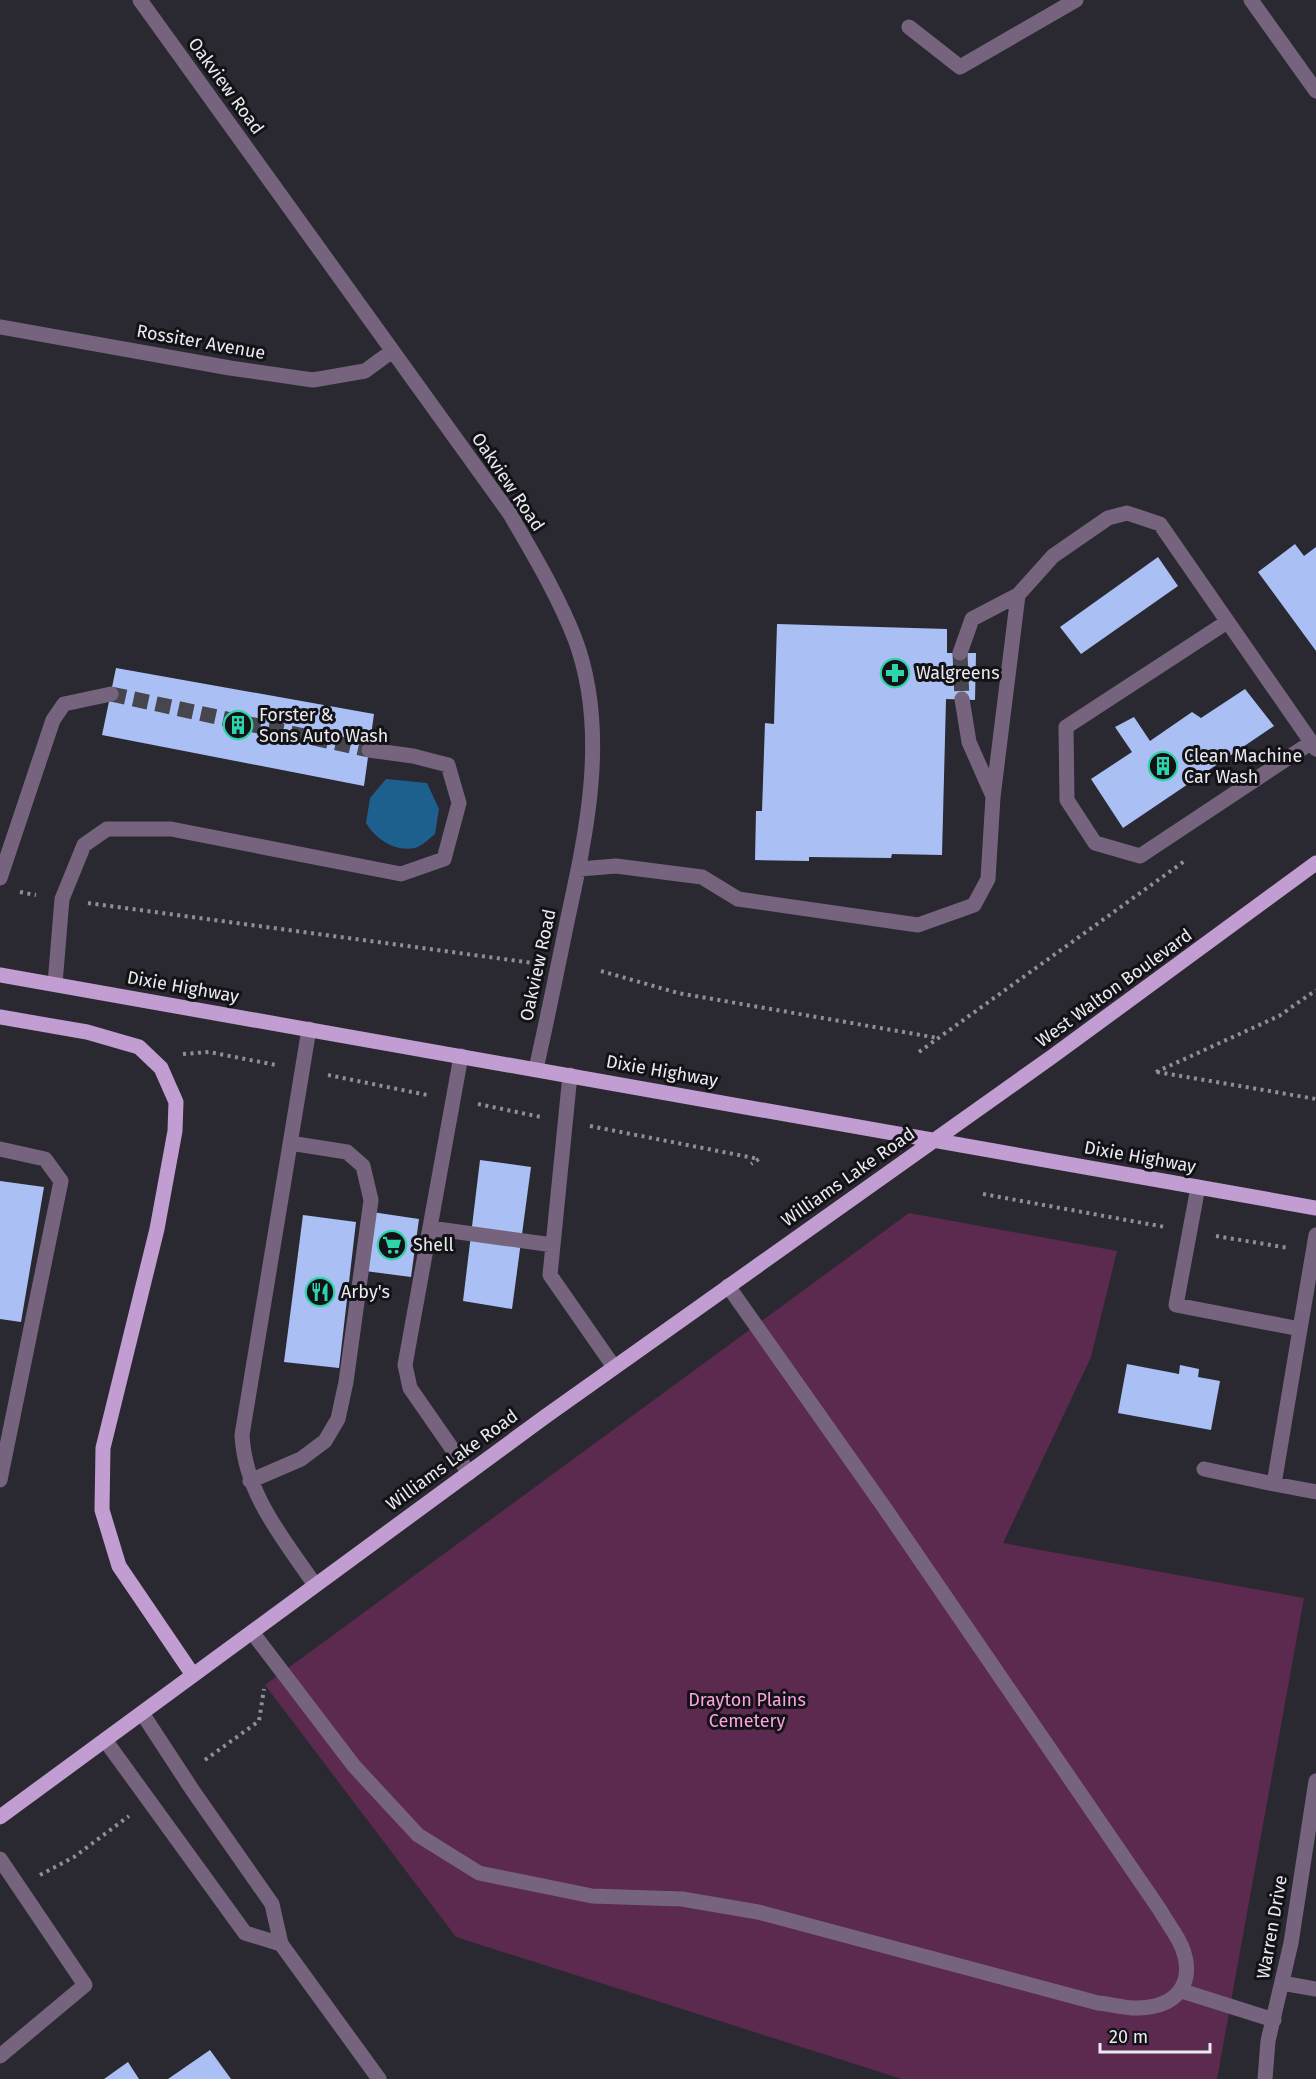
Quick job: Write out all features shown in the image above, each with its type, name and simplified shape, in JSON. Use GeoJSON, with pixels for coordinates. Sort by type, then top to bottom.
{"type":"FeatureCollection","features":[{"type":"Feature","properties":{"kind":"main road","name":"West Walton Boulevard"},"geometry":{"type":"LineString","coordinates":[[932,1141],[1316,863]]}},
{"type":"Feature","properties":{"kind":"main road","name":"Dixie Highway"},"geometry":{"type":"LineString","coordinates":[[0,975],[1316,1208]]}},
{"type":"Feature","properties":{"kind":"main road"},"geometry":{"type":"LineString","coordinates":[[0,1017],[87,1032],[139,1047],[161,1068],[176,1102],[175,1131],[157,1229],[103,1448],[102,1510],[119,1566],[193,1675]]}},
{"type":"Feature","properties":{"kind":"main road","name":"Williams Lake Road"},"geometry":{"type":"LineString","coordinates":[[0,1817],[614,1367],[932,1141]]}},
{"type":"Feature","properties":{"kind":"street","name":"Oakview Road"},"geometry":{"type":"LineString","coordinates":[[140,0],[391,352],[510,514],[550,584],[575,640],[588,692],[593,731],[588,803],[579,869],[536,1069]]}},
{"type":"Feature","properties":{"kind":"street"},"geometry":{"type":"LineString","coordinates":[[909,27],[960,67],[1076,0]]}},
{"type":"Feature","properties":{"kind":"street"},"geometry":{"type":"LineString","coordinates":[[1251,0],[1316,91]]}},
{"type":"Feature","properties":{"kind":"street","name":"Rossiter Avenue"},"geometry":{"type":"LineString","coordinates":[[0,327],[230,368],[312,380],[365,371],[391,352]]}},
{"type":"Feature","properties":{"kind":"street"},"geometry":{"type":"LineString","coordinates":[[960,653],[972,620],[1018,596],[1053,556],[1108,518],[1127,513],[1160,524],[1314,746],[1140,856],[1095,843],[1067,800],[1066,727],[1227,622]]}},
{"type":"Feature","properties":{"kind":"street"},"geometry":{"type":"LineString","coordinates":[[579,869],[616,866],[702,877],[738,899],[918,925],[975,905],[988,879],[993,797],[1018,596]]}},
{"type":"Feature","properties":{"kind":"street"},"geometry":{"type":"LineString","coordinates":[[0,878],[52,720],[64,704],[111,694]]}},
{"type":"Feature","properties":{"kind":"street"},"geometry":{"type":"LineString","coordinates":[[962,699],[969,742],[993,797]]}},
{"type":"Feature","properties":{"kind":"street"},"geometry":{"type":"LineString","coordinates":[[55,984],[62,899],[84,845],[107,829],[171,829],[401,874],[444,859],[459,803],[448,765],[413,756],[369,750]]}},
{"type":"Feature","properties":{"kind":"street"},"geometry":{"type":"LineString","coordinates":[[309,1029],[242,1435],[243,1461],[250,1481],[280,1533],[315,1585]]}},
{"type":"Feature","properties":{"kind":"street"},"geometry":{"type":"LineString","coordinates":[[461,1056],[405,1365],[410,1388],[469,1473]]}},
{"type":"Feature","properties":{"kind":"street"},"geometry":{"type":"LineString","coordinates":[[570,1075],[550,1275],[614,1367]]}},
{"type":"Feature","properties":{"kind":"street"},"geometry":{"type":"LineString","coordinates":[[250,1481],[300,1459],[325,1441],[338,1419],[346,1382],[371,1200],[363,1166],[347,1152],[290,1143]]}},
{"type":"Feature","properties":{"kind":"street"},"geometry":{"type":"LineString","coordinates":[[0,1149],[45,1159],[61,1181],[0,1480]]}},
{"type":"Feature","properties":{"kind":"street"},"geometry":{"type":"LineString","coordinates":[[1198,1187],[1176,1305],[1300,1329]]}},
{"type":"Feature","properties":{"kind":"street"},"geometry":{"type":"LineString","coordinates":[[430,1227],[553,1245]]}},
{"type":"Feature","properties":{"kind":"street"},"geometry":{"type":"LineString","coordinates":[[1274,1484],[1316,1235]]}},
{"type":"Feature","properties":{"kind":"street"},"geometry":{"type":"LineString","coordinates":[[252,1632],[362,1775],[418,1835],[479,1873],[591,1896],[682,1899],[758,1912],[1098,2002],[1140,2008],[1169,2001],[1182,1991],[1187,1976],[1183,1950],[1160,1910],[884,1507],[728,1286]]}},
{"type":"Feature","properties":{"kind":"street"},"geometry":{"type":"LineString","coordinates":[[1204,1469],[1316,1492]]}},
{"type":"Feature","properties":{"kind":"street"},"geometry":{"type":"LineString","coordinates":[[142,1713],[272,1904],[281,1944],[379,2079]]}},
{"type":"Feature","properties":{"kind":"street"},"geometry":{"type":"LineString","coordinates":[[105,1740],[245,1933],[281,1944]]}},
{"type":"Feature","properties":{"kind":"street","name":"Warren Drive"},"geometry":{"type":"LineString","coordinates":[[1265,2079],[1269,2041],[1282,1983],[1316,1781]]}},
{"type":"Feature","properties":{"kind":"street"},"geometry":{"type":"LineString","coordinates":[[0,1858],[85,1985],[0,2056]]}},
{"type":"Feature","properties":{"kind":"street"},"geometry":{"type":"LineString","coordinates":[[1282,1983],[1316,1989]]}},
{"type":"Feature","properties":{"kind":"street"},"geometry":{"type":"LineString","coordinates":[[1182,1991],[1274,2020]]}},
{"type":"Feature","properties":{"kind":"path"},"geometry":{"type":"LineString","coordinates":[[919,1052],[1196,854]]}},
{"type":"Feature","properties":{"kind":"path"},"geometry":{"type":"LineString","coordinates":[[16,891],[534,963]]}},
{"type":"Feature","properties":{"kind":"path"},"geometry":{"type":"LineString","coordinates":[[601,971],[678,993],[938,1038]]}},
{"type":"Feature","properties":{"kind":"path"},"geometry":{"type":"LineString","coordinates":[[1316,990],[1279,1016],[1156,1072],[1316,1099]]}},
{"type":"Feature","properties":{"kind":"path"},"geometry":{"type":"LineString","coordinates":[[209,1052],[759,1159],[751,1164]]}},
{"type":"Feature","properties":{"kind":"path"},"geometry":{"type":"LineString","coordinates":[[982,1194],[1313,1253]]}},
{"type":"Feature","properties":{"kind":"green space","name":"Drayton Plains Cemetery"},"geometry":{"type":"Polygon","coordinates":[[[909,1213],[1117,1251],[1091,1357],[1003,1543],[1304,1598],[1217,2079],[902,2079],[456,1937],[265,1685],[909,1213]]]}},
{"type":"Feature","properties":{"kind":"water"},"geometry":{"type":"Polygon","coordinates":[[[386,779],[427,783],[439,809],[435,834],[418,847],[407,849],[386,843],[366,823],[370,798],[386,779]]]}},
{"type":"Feature","properties":{"kind":"building"},"geometry":{"type":"Polygon","coordinates":[[[1295,544],[1304,556],[1316,547],[1316,651],[1258,572],[1295,544]]]}},
{"type":"Feature","properties":{"kind":"building"},"geometry":{"type":"Polygon","coordinates":[[[1158,557],[1178,586],[1081,654],[1060,627],[1158,557]]]}},
{"type":"Feature","properties":{"kind":"building","name":"Walgreens"},"geometry":{"type":"Polygon","coordinates":[[[777,624],[947,629],[947,653],[976,653],[975,700],[946,699],[942,855],[892,854],[891,858],[809,857],[809,861],[755,860],[756,811],[762,811],[765,723],[774,724],[777,624]]]}},
{"type":"Feature","properties":{"kind":"building","name":"Forster & Sons Auto Wash"},"geometry":{"type":"Polygon","coordinates":[[[116,668],[374,714],[364,786],[102,735],[116,668]]]}},
{"type":"Feature","properties":{"kind":"building","name":"Clean Machine Car Wash"},"geometry":{"type":"Polygon","coordinates":[[[1245,689],[1274,726],[1123,828],[1091,779],[1132,752],[1115,727],[1134,717],[1150,741],[1192,712],[1201,718],[1245,689]]]}},
{"type":"Feature","properties":{"kind":"building"},"geometry":{"type":"Polygon","coordinates":[[[480,1160],[531,1167],[512,1309],[463,1301],[480,1160]]]}},
{"type":"Feature","properties":{"kind":"building"},"geometry":{"type":"Polygon","coordinates":[[[0,1181],[44,1187],[21,1322],[0,1319],[0,1181]]]}},
{"type":"Feature","properties":{"kind":"building","name":"Shell"},"geometry":{"type":"Polygon","coordinates":[[[372,1212],[419,1219],[411,1277],[365,1271],[372,1212]]]}},
{"type":"Feature","properties":{"kind":"building","name":"Arby's"},"geometry":{"type":"Polygon","coordinates":[[[303,1215],[356,1222],[339,1368],[284,1362],[303,1215]]]}},
{"type":"Feature","properties":{"kind":"building"},"geometry":{"type":"Polygon","coordinates":[[[1127,1364],[1179,1374],[1180,1365],[1199,1369],[1198,1377],[1220,1381],[1211,1430],[1118,1413],[1127,1364]]]}},
{"type":"Feature","properties":{"kind":"building"},"geometry":{"type":"Polygon","coordinates":[[[210,2050],[231,2079],[168,2079],[210,2050]]]}},
{"type":"Feature","properties":{"kind":"building"},"geometry":{"type":"Polygon","coordinates":[[[128,2062],[139,2079],[104,2079],[128,2062]]]}},
{"type":"Feature","properties":{"kind":"tunnel"},"geometry":{"type":"LineString","coordinates":[[960,653],[962,699]]}},
{"type":"Feature","properties":{"kind":"tunnel"},"geometry":{"type":"LineString","coordinates":[[111,694],[369,750]]}},
{"type":"Feature","properties":{"kind":"place","name":"Walgreens"},"geometry":{"type":"Point","coordinates":[895,673]}},
{"type":"Feature","properties":{"kind":"place","name":"Forster & Sons Auto Wash"},"geometry":{"type":"Point","coordinates":[238,725]}},
{"type":"Feature","properties":{"kind":"place","name":"Clean Machine Car Wash"},"geometry":{"type":"Point","coordinates":[1163,766]}},
{"type":"Feature","properties":{"kind":"place","name":"Shell"},"geometry":{"type":"Point","coordinates":[392,1245]}},
{"type":"Feature","properties":{"kind":"place","name":"Arby's"},"geometry":{"type":"Point","coordinates":[320,1292]}}]}
